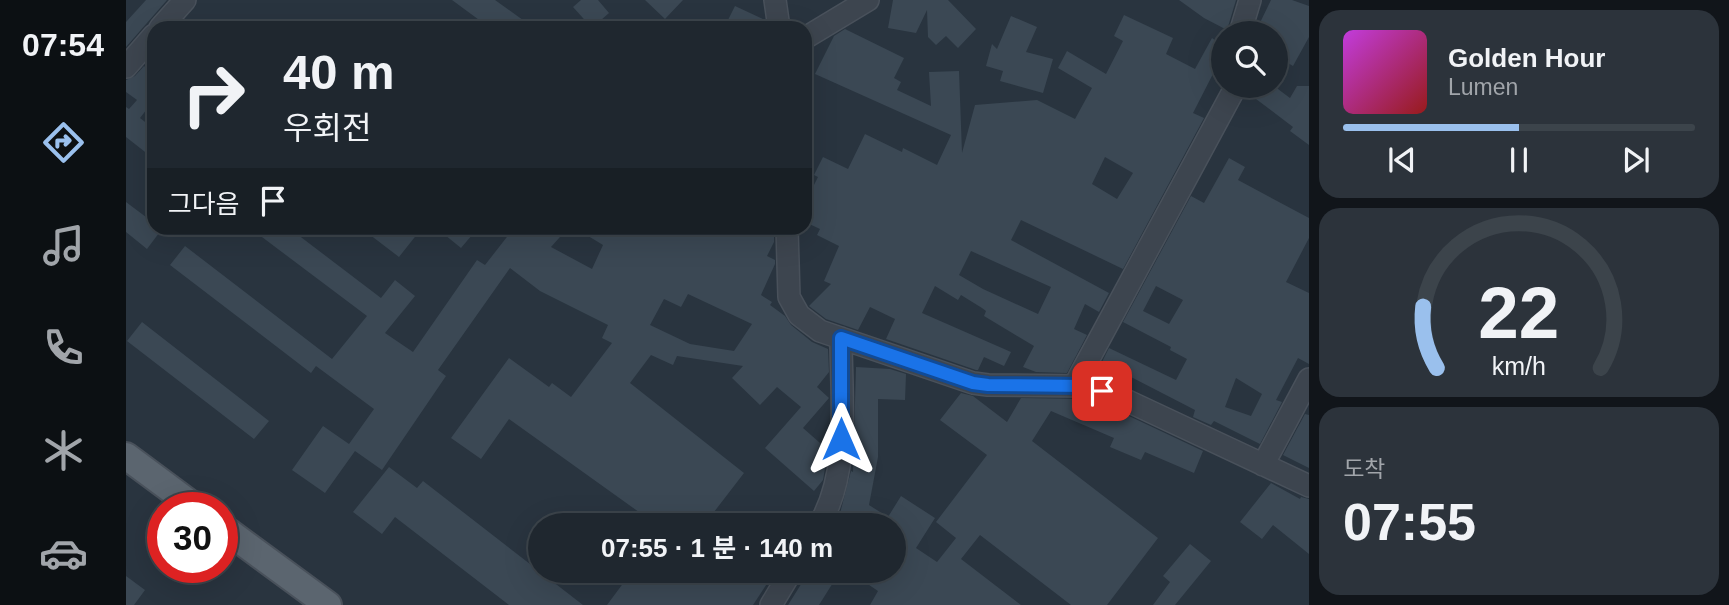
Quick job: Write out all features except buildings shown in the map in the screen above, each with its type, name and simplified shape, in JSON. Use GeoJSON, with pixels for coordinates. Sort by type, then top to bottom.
{"type":"FeatureCollection","features":[{"type":"Feature","properties":{"kind":"main road"},"geometry":{"type":"LineString","coordinates":[[126,456],[174,492]]}},
{"type":"Feature","properties":{"kind":"main road"},"geometry":{"type":"LineString","coordinates":[[238,539],[328,605]]}},
{"type":"Feature","properties":{"kind":"street"},"geometry":{"type":"LineString","coordinates":[[166,21],[186,0]]}},
{"type":"Feature","properties":{"kind":"street"},"geometry":{"type":"LineString","coordinates":[[775,0],[778,21]]}},
{"type":"Feature","properties":{"kind":"street"},"geometry":{"type":"LineString","coordinates":[[812,34],[869,0]]}},
{"type":"Feature","properties":{"kind":"street"},"geometry":{"type":"LineString","coordinates":[[1244,21],[1250,0]]}},
{"type":"Feature","properties":{"kind":"street"},"geometry":{"type":"LineString","coordinates":[[126,67],[147,43]]}},
{"type":"Feature","properties":{"kind":"street"},"geometry":{"type":"LineString","coordinates":[[1086,386],[1079,377],[1230,98]]}},
{"type":"Feature","properties":{"kind":"street"},"geometry":{"type":"LineString","coordinates":[[787,235],[789,297],[799,315],[820,331],[973,383],[1086,386],[1117,396],[1309,486]]}},
{"type":"Feature","properties":{"kind":"street"},"geometry":{"type":"LineString","coordinates":[[825,513],[834,496],[841,465],[841,338]]}},
{"type":"Feature","properties":{"kind":"street"},"geometry":{"type":"LineString","coordinates":[[1263,466],[1309,379]]}},
{"type":"Feature","properties":{"kind":"street"},"geometry":{"type":"LineString","coordinates":[[771,605],[784,583]]}},
{"type":"Feature","properties":{"kind":"route"},"geometry":{"type":"LineString","coordinates":[[841,439],[841,338],[973,383],[1086,386],[1102,391]]}}]}
